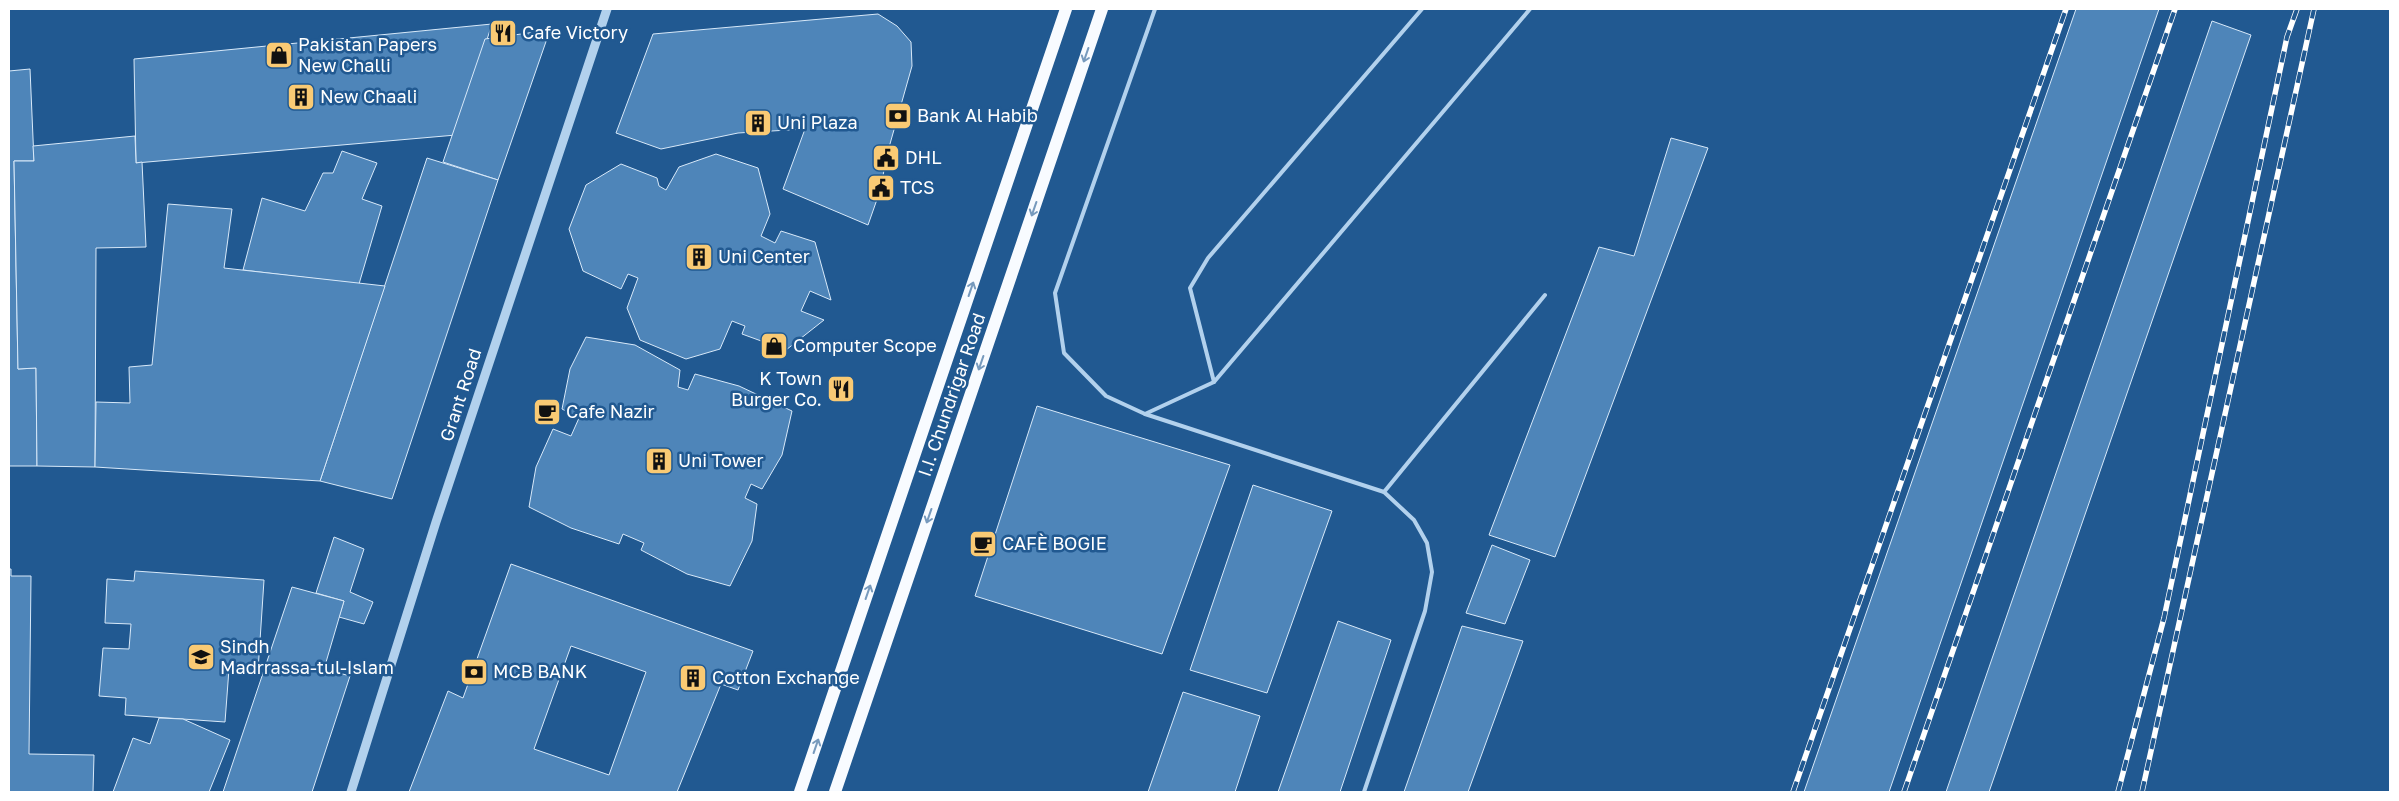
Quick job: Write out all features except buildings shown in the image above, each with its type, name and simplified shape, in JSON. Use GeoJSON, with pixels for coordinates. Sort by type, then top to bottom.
{"type":"FeatureCollection","features":[{"type":"Feature","properties":{"kind":"main road","name":"I.I. Chundrigar Road"},"geometry":{"type":"LineString","coordinates":[[800,792],[1066,9]]}},
{"type":"Feature","properties":{"kind":"main road","name":"I.I. Chundrigar Road"},"geometry":{"type":"LineString","coordinates":[[835,792],[1102,9]]}},
{"type":"Feature","properties":{"kind":"street","name":"Grant Road"},"geometry":{"type":"LineString","coordinates":[[351,792],[436,522],[607,9]]}},
{"type":"Feature","properties":{"kind":"lane"},"geometry":{"type":"LineString","coordinates":[[1156,9],[1055,293],[1064,353],[1106,396],[1145,414],[1384,492],[1414,520],[1427,542],[1432,572],[1425,611],[1364,792]]}},
{"type":"Feature","properties":{"kind":"lane"},"geometry":{"type":"LineString","coordinates":[[1214,382],[1190,288],[1208,258],[1422,9]]}},
{"type":"Feature","properties":{"kind":"lane"},"geometry":{"type":"LineString","coordinates":[[1145,414],[1214,382],[1530,9]]}},
{"type":"Feature","properties":{"kind":"lane"},"geometry":{"type":"LineString","coordinates":[[1384,492],[1545,295]]}},
{"type":"Feature","properties":{"kind":"railway"},"geometry":{"type":"LineString","coordinates":[[1793,792],[2066,9]]}},
{"type":"Feature","properties":{"kind":"railway"},"geometry":{"type":"LineString","coordinates":[[1904,792],[2175,9]]}},
{"type":"Feature","properties":{"kind":"railway"},"geometry":{"type":"LineString","coordinates":[[2118,792],[2164,618],[2287,37],[2297,9]]}},
{"type":"Feature","properties":{"kind":"railway"},"geometry":{"type":"LineString","coordinates":[[2142,792],[2314,9]]}},
{"type":"Feature","properties":{"kind":"place","name":"Cafe Victory"},"geometry":{"type":"Point","coordinates":[503,33]}},
{"type":"Feature","properties":{"kind":"place","name":"Pakistan Papers New Challi"},"geometry":{"type":"Point","coordinates":[279,55]}},
{"type":"Feature","properties":{"kind":"place","name":"New Chaali"},"geometry":{"type":"Point","coordinates":[301,97]}},
{"type":"Feature","properties":{"kind":"place","name":"Bank Al Habib"},"geometry":{"type":"Point","coordinates":[898,116]}},
{"type":"Feature","properties":{"kind":"place","name":"Uni Plaza"},"geometry":{"type":"Point","coordinates":[758,123]}},
{"type":"Feature","properties":{"kind":"place","name":"DHL"},"geometry":{"type":"Point","coordinates":[886,158]}},
{"type":"Feature","properties":{"kind":"place","name":"TCS"},"geometry":{"type":"Point","coordinates":[881,188]}},
{"type":"Feature","properties":{"kind":"place","name":"Uni Center"},"geometry":{"type":"Point","coordinates":[699,257]}},
{"type":"Feature","properties":{"kind":"place","name":"Computer Scope"},"geometry":{"type":"Point","coordinates":[774,346]}},
{"type":"Feature","properties":{"kind":"place","name":"K Town Burger Co."},"geometry":{"type":"Point","coordinates":[841,389]}},
{"type":"Feature","properties":{"kind":"place","name":"Cafe Nazir"},"geometry":{"type":"Point","coordinates":[547,412]}},
{"type":"Feature","properties":{"kind":"place","name":"Uni Tower"},"geometry":{"type":"Point","coordinates":[659,461]}},
{"type":"Feature","properties":{"kind":"place","name":"CAFÈ BOGIE"},"geometry":{"type":"Point","coordinates":[983,544]}},
{"type":"Feature","properties":{"kind":"place","name":"Sindh Madrrassa-tul-Islam"},"geometry":{"type":"Point","coordinates":[201,657]}},
{"type":"Feature","properties":{"kind":"place","name":"MCB BANK"},"geometry":{"type":"Point","coordinates":[474,672]}},
{"type":"Feature","properties":{"kind":"place","name":"Cotton Exchange"},"geometry":{"type":"Point","coordinates":[693,678]}}]}
